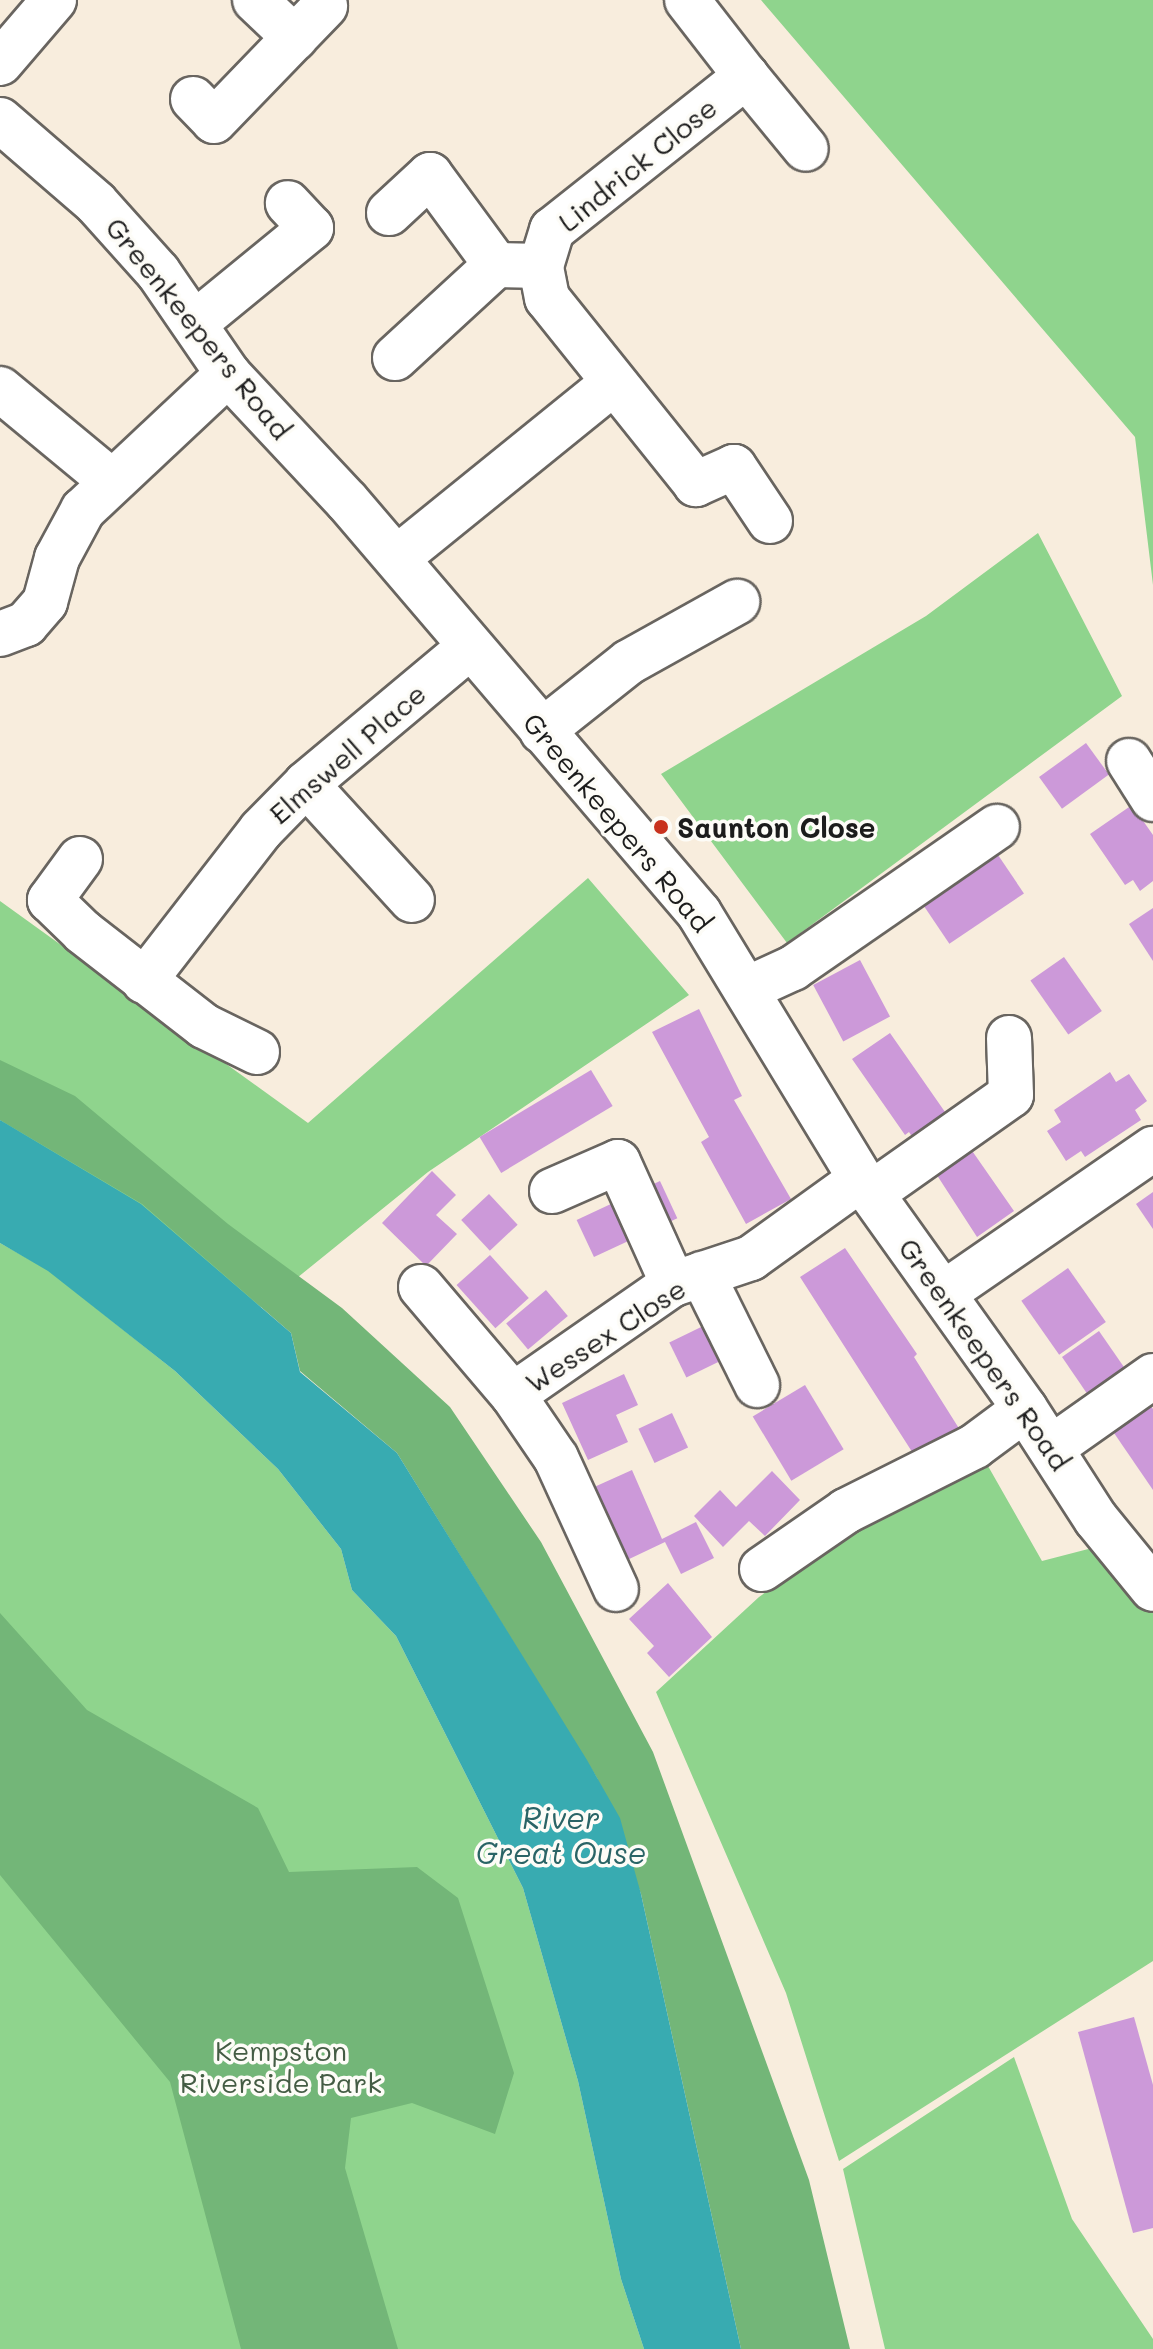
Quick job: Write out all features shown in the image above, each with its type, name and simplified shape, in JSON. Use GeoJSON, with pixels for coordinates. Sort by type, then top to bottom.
{"type":"FeatureCollection","features":[{"type":"Feature","properties":{"kind":"street"},"geometry":{"type":"LineString","coordinates":[[0,63],[54,0]]}},
{"type":"Feature","properties":{"kind":"street"},"geometry":{"type":"LineString","coordinates":[[255,0],[295,38]]}},
{"type":"Feature","properties":{"kind":"street"},"geometry":{"type":"LineString","coordinates":[[687,0],[806,149]]}},
{"type":"Feature","properties":{"kind":"street"},"geometry":{"type":"LineString","coordinates":[[193,99],[214,121],[325,6]]}},
{"type":"Feature","properties":{"kind":"street","name":"Lindrick Close"},"geometry":{"type":"LineString","coordinates":[[746,76],[552,230],[541,266],[547,298],[612,384],[696,484],[734,467],[770,521]]}},
{"type":"Feature","properties":{"kind":"street","name":"Greenkeepers Road"},"geometry":{"type":"LineString","coordinates":[[0,120],[96,203],[195,323],[228,374],[397,558],[699,913],[866,1186],[1025,1409],[1096,1519],[1153,1589]]}},
{"type":"Feature","properties":{"kind":"street"},"geometry":{"type":"LineString","coordinates":[[389,213],[430,175],[496,265]]}},
{"type":"Feature","properties":{"kind":"street"},"geometry":{"type":"LineString","coordinates":[[195,323],[311,228],[288,203]]}},
{"type":"Feature","properties":{"kind":"street"},"geometry":{"type":"LineString","coordinates":[[395,358],[496,265],[541,266]]}},
{"type":"Feature","properties":{"kind":"street"},"geometry":{"type":"LineString","coordinates":[[0,634],[26,624],[45,602],[57,558],[76,522],[110,480],[228,374]]}},
{"type":"Feature","properties":{"kind":"street"},"geometry":{"type":"LineString","coordinates":[[397,558],[612,384]]}},
{"type":"Feature","properties":{"kind":"street"},"geometry":{"type":"LineString","coordinates":[[0,389],[110,480]]}},
{"type":"Feature","properties":{"kind":"street"},"geometry":{"type":"LineString","coordinates":[[542,731],[629,662],[737,602]]}},
{"type":"Feature","properties":{"kind":"street","name":"Elmswell Place"},"geometry":{"type":"LineString","coordinates":[[144,981],[261,830],[306,784],[470,647]]}},
{"type":"Feature","properties":{"kind":"street"},"geometry":{"type":"LineString","coordinates":[[1129,761],[1153,799]]}},
{"type":"Feature","properties":{"kind":"street"},"geometry":{"type":"LineString","coordinates":[[306,784],[412,900]]}},
{"type":"Feature","properties":{"kind":"street"},"geometry":{"type":"LineString","coordinates":[[747,989],[793,968],[997,827]]}},
{"type":"Feature","properties":{"kind":"street"},"geometry":{"type":"LineString","coordinates":[[80,859],[50,900],[83,932],[204,1026],[257,1052]]}},
{"type":"Feature","properties":{"kind":"street","name":"Wessex Close"},"geometry":{"type":"LineString","coordinates":[[513,1395],[688,1279],[751,1258],[1011,1095],[1009,1038]]}},
{"type":"Feature","properties":{"kind":"street"},"geometry":{"type":"LineString","coordinates":[[944,1293],[1153,1149]]}},
{"type":"Feature","properties":{"kind":"street"},"geometry":{"type":"LineString","coordinates":[[552,1191],[618,1162],[688,1279],[757,1385]]}},
{"type":"Feature","properties":{"kind":"street","name":"Wessex Close"},"geometry":{"type":"LineString","coordinates":[[421,1287],[513,1395],[556,1458],[616,1589]]}},
{"type":"Feature","properties":{"kind":"street"},"geometry":{"type":"LineString","coordinates":[[1051,1448],[1153,1376]]}},
{"type":"Feature","properties":{"kind":"street"},"geometry":{"type":"LineString","coordinates":[[762,1569],[846,1511],[975,1446],[1025,1409]]}},
{"type":"Feature","properties":{"kind":"green space"},"geometry":{"type":"Polygon","coordinates":[[[761,0],[1153,0],[1153,585],[1135,437],[761,0]]]}},
{"type":"Feature","properties":{"kind":"green space"},"geometry":{"type":"Polygon","coordinates":[[[1038,533],[1122,696],[787,943],[661,774],[926,616],[1038,533]]]}},
{"type":"Feature","properties":{"kind":"green space"},"geometry":{"type":"Polygon","coordinates":[[[588,878],[689,995],[428,1172],[261,1307],[0,1120],[0,901],[308,1123],[588,878]]]}},
{"type":"Feature","properties":{"kind":"green space"},"geometry":{"type":"Polygon","coordinates":[[[0,1060],[75,1096],[228,1224],[342,1308],[450,1407],[541,1542],[653,1752],[809,2180],[850,2349],[741,2349],[641,1894],[597,1778],[397,1453],[300,1371],[291,1333],[142,1204],[0,1120],[0,1060]]]}},
{"type":"Feature","properties":{"kind":"green space","name":"Kempston Riverside Park"},"geometry":{"type":"Polygon","coordinates":[[[0,1243],[48,1270],[175,1371],[278,1469],[341,1549],[352,1590],[396,1636],[523,1888],[578,2081],[621,2279],[644,2349],[0,2349],[0,1243]]]}},
{"type":"Feature","properties":{"kind":"green space"},"geometry":{"type":"Polygon","coordinates":[[[984,1459],[1042,1561],[1096,1547],[1153,1607],[1153,1961],[839,2161],[786,1993],[656,1692],[759,1597],[848,1533],[984,1459]]]}},
{"type":"Feature","properties":{"kind":"green space"},"geometry":{"type":"Polygon","coordinates":[[[0,1613],[87,1710],[258,1808],[289,1872],[417,1867],[458,1898],[514,2073],[495,2134],[412,2103],[351,2118],[345,2168],[398,2349],[241,2349],[170,2082],[0,1875],[0,1613]]]}},
{"type":"Feature","properties":{"kind":"green space"},"geometry":{"type":"Polygon","coordinates":[[[1014,2057],[1072,2219],[1153,2339],[1153,2349],[885,2349],[843,2169],[1014,2057]]]}},
{"type":"Feature","properties":{"kind":"water","name":"River Great Ouse"},"geometry":{"type":"Polygon","coordinates":[[[0,1120],[141,1204],[291,1333],[300,1372],[397,1453],[587,1760],[620,1818],[641,1894],[741,2349],[644,2349],[621,2279],[578,2081],[523,1888],[396,1636],[352,1590],[341,1549],[278,1469],[175,1371],[48,1271],[0,1243],[0,1120]]]}},
{"type":"Feature","properties":{"kind":"building"},"geometry":{"type":"Polygon","coordinates":[[[1086,743],[1109,775],[1062,809],[1039,777],[1086,743]]]}},
{"type":"Feature","properties":{"kind":"building"},"geometry":{"type":"Polygon","coordinates":[[[1132,805],[1153,835],[1153,881],[1140,891],[1133,880],[1125,885],[1090,834],[1132,805]]]}},
{"type":"Feature","properties":{"kind":"building"},"geometry":{"type":"Polygon","coordinates":[[[996,852],[1024,893],[949,944],[921,902],[996,852]]]}},
{"type":"Feature","properties":{"kind":"building"},"geometry":{"type":"Polygon","coordinates":[[[1153,908],[1153,961],[1129,924],[1153,908]]]}},
{"type":"Feature","properties":{"kind":"building"},"geometry":{"type":"Polygon","coordinates":[[[1064,957],[1102,1011],[1068,1035],[1030,981],[1064,957]]]}},
{"type":"Feature","properties":{"kind":"building"},"geometry":{"type":"Polygon","coordinates":[[[860,960],[890,1017],[843,1041],[813,985],[860,960]]]}},
{"type":"Feature","properties":{"kind":"building"},"geometry":{"type":"Polygon","coordinates":[[[699,1009],[742,1096],[734,1100],[791,1199],[746,1224],[701,1142],[709,1137],[652,1032],[699,1009]]]}},
{"type":"Feature","properties":{"kind":"building"},"geometry":{"type":"Polygon","coordinates":[[[890,1033],[1014,1211],[977,1237],[909,1132],[905,1135],[852,1059],[890,1033]]]}},
{"type":"Feature","properties":{"kind":"building"},"geometry":{"type":"Polygon","coordinates":[[[591,1070],[613,1106],[501,1173],[480,1137],[591,1070]]]}},
{"type":"Feature","properties":{"kind":"building"},"geometry":{"type":"Polygon","coordinates":[[[1110,1072],[1116,1082],[1129,1074],[1147,1101],[1135,1110],[1141,1120],[1085,1157],[1081,1151],[1066,1161],[1047,1131],[1061,1122],[1054,1110],[1110,1072]]]}},
{"type":"Feature","properties":{"kind":"building"},"geometry":{"type":"Polygon","coordinates":[[[432,1171],[456,1195],[436,1215],[457,1234],[426,1266],[382,1223],[432,1171]]]}},
{"type":"Feature","properties":{"kind":"building"},"geometry":{"type":"Polygon","coordinates":[[[660,1181],[677,1218],[594,1257],[577,1220],[660,1181]]]}},
{"type":"Feature","properties":{"kind":"building"},"geometry":{"type":"Polygon","coordinates":[[[1153,1192],[1153,1229],[1136,1204],[1153,1192]]]}},
{"type":"Feature","properties":{"kind":"building"},"geometry":{"type":"Polygon","coordinates":[[[489,1194],[518,1225],[490,1251],[461,1220],[489,1194]]]}},
{"type":"Feature","properties":{"kind":"building"},"geometry":{"type":"Polygon","coordinates":[[[845,1248],[917,1354],[914,1357],[960,1430],[916,1458],[800,1277],[845,1248]]]}},
{"type":"Feature","properties":{"kind":"building"},"geometry":{"type":"Polygon","coordinates":[[[490,1255],[529,1298],[495,1328],[457,1285],[490,1255]]]}},
{"type":"Feature","properties":{"kind":"building"},"geometry":{"type":"Polygon","coordinates":[[[1068,1268],[1106,1322],[1059,1355],[1021,1301],[1068,1268]]]}},
{"type":"Feature","properties":{"kind":"building"},"geometry":{"type":"Polygon","coordinates":[[[546,1290],[568,1316],[528,1349],[506,1323],[546,1290]]]}},
{"type":"Feature","properties":{"kind":"building"},"geometry":{"type":"Polygon","coordinates":[[[734,1311],[751,1346],[686,1378],[669,1343],[734,1311]]]}},
{"type":"Feature","properties":{"kind":"building"},"geometry":{"type":"Polygon","coordinates":[[[1099,1331],[1153,1409],[1153,1490],[1062,1357],[1099,1331]]]}},
{"type":"Feature","properties":{"kind":"building"},"geometry":{"type":"Polygon","coordinates":[[[624,1374],[638,1405],[616,1415],[628,1442],[588,1460],[562,1403],[624,1374]]]}},
{"type":"Feature","properties":{"kind":"building"},"geometry":{"type":"Polygon","coordinates":[[[805,1385],[844,1449],[791,1481],[753,1416],[805,1385]]]}},
{"type":"Feature","properties":{"kind":"building"},"geometry":{"type":"Polygon","coordinates":[[[672,1413],[688,1447],[655,1463],[638,1429],[672,1413]]]}},
{"type":"Feature","properties":{"kind":"building"},"geometry":{"type":"Polygon","coordinates":[[[632,1470],[662,1539],[696,1522],[714,1558],[681,1574],[665,1542],[625,1561],[592,1488],[632,1470]]]}},
{"type":"Feature","properties":{"kind":"building"},"geometry":{"type":"Polygon","coordinates":[[[772,1471],[800,1500],[765,1536],[749,1521],[723,1547],[694,1516],[720,1490],[736,1507],[772,1471]]]}},
{"type":"Feature","properties":{"kind":"building"},"geometry":{"type":"Polygon","coordinates":[[[668,1583],[712,1637],[669,1677],[647,1653],[654,1646],[629,1619],[668,1583]]]}},
{"type":"Feature","properties":{"kind":"building"},"geometry":{"type":"Polygon","coordinates":[[[1134,2017],[1153,2085],[1153,2228],[1133,2233],[1078,2032],[1134,2017]]]}},
{"type":"Feature","properties":{"kind":"place","name":"Saunton Close"},"geometry":{"type":"Point","coordinates":[661,827]}}]}
